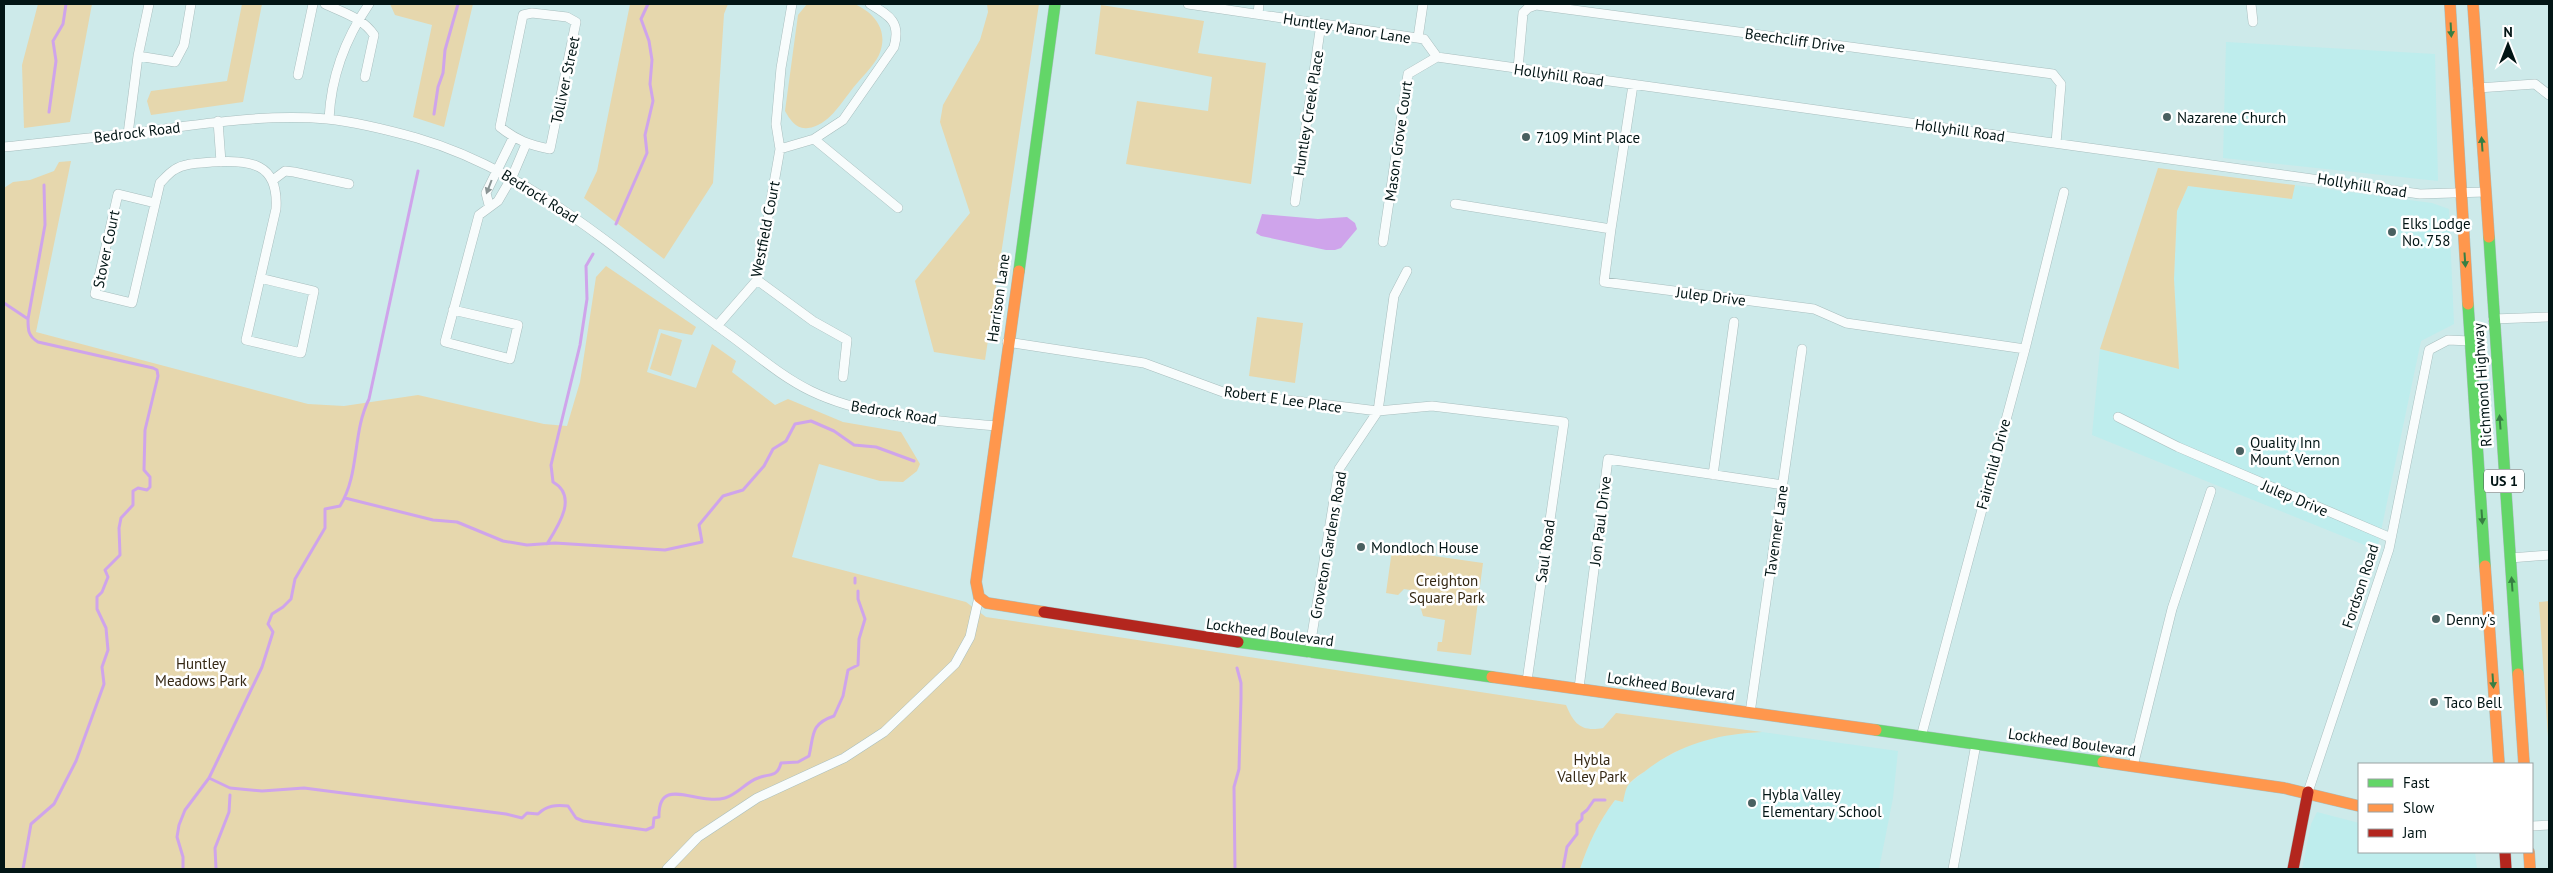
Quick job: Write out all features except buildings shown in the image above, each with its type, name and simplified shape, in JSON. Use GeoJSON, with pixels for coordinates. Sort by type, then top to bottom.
{"type":"FeatureCollection","features":[{"type":"Feature","properties":{"kind":"main road","name":"Harrison Lane"},"geometry":{"type":"LineString","coordinates":[[979,597],[976,582],[1054,4]]}},
{"type":"Feature","properties":{"kind":"main road","name":"Richmond Highway"},"geometry":{"type":"LineString","coordinates":[[2450,4],[2460,194],[2499,763]]}},
{"type":"Feature","properties":{"kind":"main road","name":"Richmond Highway"},"geometry":{"type":"LineString","coordinates":[[2473,4],[2524,763]]}},
{"type":"Feature","properties":{"kind":"main road","name":"Lockheed Boulevard"},"geometry":{"type":"LineString","coordinates":[[979,597],[987,603],[1002,607],[1309,653],[1579,688],[2134,766],[2308,792],[2358,806]]}},
{"type":"Feature","properties":{"kind":"main road","name":"Fordson Road"},"geometry":{"type":"LineString","coordinates":[[2293,869],[2308,792]]}},
{"type":"Feature","properties":{"kind":"main road"},"geometry":{"type":"LineString","coordinates":[[2505,853],[2506,869]]}},
{"type":"Feature","properties":{"kind":"main road"},"geometry":{"type":"LineString","coordinates":[[2529,853],[2530,869]]}},
{"type":"Feature","properties":{"kind":"street"},"geometry":{"type":"LineString","coordinates":[[128,134],[138,56],[149,4]]}},
{"type":"Feature","properties":{"kind":"street"},"geometry":{"type":"LineString","coordinates":[[138,56],[175,62],[184,45],[190,4]]}},
{"type":"Feature","properties":{"kind":"street"},"geometry":{"type":"LineString","coordinates":[[298,75],[313,4]]}},
{"type":"Feature","properties":{"kind":"street"},"geometry":{"type":"LineString","coordinates":[[325,4],[358,20],[369,27],[374,35],[365,77]]}},
{"type":"Feature","properties":{"kind":"street"},"geometry":{"type":"LineString","coordinates":[[329,119],[336,71],[342,53],[368,4]]}},
{"type":"Feature","properties":{"kind":"street","name":"Westfield Court"},"geometry":{"type":"LineString","coordinates":[[717,326],[757,280],[780,148],[776,124],[781,68],[792,4]]}},
{"type":"Feature","properties":{"kind":"street"},"geometry":{"type":"LineString","coordinates":[[780,148],[814,140],[843,120],[894,47],[898,34],[895,23],[888,14],[870,4]]}},
{"type":"Feature","properties":{"kind":"street","name":"Huntley Manor Lane"},"geometry":{"type":"LineString","coordinates":[[1188,4],[1424,39],[1437,57]]}},
{"type":"Feature","properties":{"kind":"street"},"geometry":{"type":"LineString","coordinates":[[1258,14],[1259,4]]}},
{"type":"Feature","properties":{"kind":"street"},"geometry":{"type":"LineString","coordinates":[[1418,38],[1422,4]]}},
{"type":"Feature","properties":{"kind":"street"},"geometry":{"type":"LineString","coordinates":[[2251,4],[2252,22]]}},
{"type":"Feature","properties":{"kind":"street","name":"Beechcliff Drive"},"geometry":{"type":"LineString","coordinates":[[1518,69],[1523,13],[1528,8],[1536,5],[2053,74],[2061,84],[2056,143]]}},
{"type":"Feature","properties":{"kind":"street","name":"Tolliver Street"},"geometry":{"type":"LineString","coordinates":[[532,13],[567,17],[576,22],[576,27],[550,149],[526,144],[513,138],[500,127],[523,15],[532,13]]}},
{"type":"Feature","properties":{"kind":"street","name":"Huntley Creek Place"},"geometry":{"type":"LineString","coordinates":[[1295,202],[1322,24]]}},
{"type":"Feature","properties":{"kind":"street","name":"Hollyhill Road"},"geometry":{"type":"LineString","coordinates":[[1437,57],[2420,194],[2485,192]]}},
{"type":"Feature","properties":{"kind":"street","name":"Mason Grove Court"},"geometry":{"type":"LineString","coordinates":[[1383,242],[1408,74],[1437,57]]}},
{"type":"Feature","properties":{"kind":"street"},"geometry":{"type":"LineString","coordinates":[[2478,88],[2536,84],[2549,95]]}},
{"type":"Feature","properties":{"kind":"street"},"geometry":{"type":"LineString","coordinates":[[1455,204],[1611,230],[1633,85]]}},
{"type":"Feature","properties":{"kind":"street","name":"Bedrock Road"},"geometry":{"type":"LineString","coordinates":[[4,147],[128,134],[218,121],[276,117],[329,119],[418,139],[497,169],[512,177],[581,222],[795,383],[841,403],[869,410],[996,426]]}},
{"type":"Feature","properties":{"kind":"street"},"geometry":{"type":"LineString","coordinates":[[218,121],[221,162]]}},
{"type":"Feature","properties":{"kind":"street"},"geometry":{"type":"LineString","coordinates":[[489,206],[486,193],[513,138]]}},
{"type":"Feature","properties":{"kind":"street"},"geometry":{"type":"LineString","coordinates":[[814,140],[898,208]]}},
{"type":"Feature","properties":{"kind":"street"},"geometry":{"type":"LineString","coordinates":[[453,310],[518,325],[510,359],[444,342],[479,214],[498,201],[512,177],[526,144]]}},
{"type":"Feature","properties":{"kind":"street","name":"Stover Court"},"geometry":{"type":"LineString","coordinates":[[155,203],[118,194],[95,294],[132,303],[160,184],[174,169],[194,164],[221,162],[254,164],[266,171],[273,180]]}},
{"type":"Feature","properties":{"kind":"street"},"geometry":{"type":"LineString","coordinates":[[260,278],[314,291],[301,354],[246,340],[260,278],[276,209],[277,193],[273,180],[285,171],[349,184]]}},
{"type":"Feature","properties":{"kind":"street","name":"Fairchild Drive"},"geometry":{"type":"LineString","coordinates":[[1921,737],[2025,349],[2064,192]]}},
{"type":"Feature","properties":{"kind":"street","name":"Julep Drive"},"geometry":{"type":"LineString","coordinates":[[1611,230],[1604,282],[1814,309],[1846,324],[2025,349]]}},
{"type":"Feature","properties":{"kind":"street","name":"Groveton Gardens Road"},"geometry":{"type":"LineString","coordinates":[[1309,653],[1339,469],[1378,411],[1394,296],[1407,271]]}},
{"type":"Feature","properties":{"kind":"street"},"geometry":{"type":"LineString","coordinates":[[757,280],[813,321],[847,340],[843,378]]}},
{"type":"Feature","properties":{"kind":"street"},"geometry":{"type":"LineString","coordinates":[[2493,319],[2549,317]]}},
{"type":"Feature","properties":{"kind":"street"},"geometry":{"type":"LineString","coordinates":[[1713,474],[1734,322]]}},
{"type":"Feature","properties":{"kind":"street","name":"Fordson Road"},"geometry":{"type":"LineString","coordinates":[[2308,792],[2391,538],[2429,350],[2448,340],[2470,341]]}},
{"type":"Feature","properties":{"kind":"street","name":"Robert E Lee Place"},"geometry":{"type":"LineString","coordinates":[[1007,342],[1144,363],[1223,392],[1378,411],[1432,406],[1564,422]]}},
{"type":"Feature","properties":{"kind":"street","name":"Tavenner Lane"},"geometry":{"type":"LineString","coordinates":[[1750,713],[1802,349]]}},
{"type":"Feature","properties":{"kind":"street","name":"Julep Drive"},"geometry":{"type":"LineString","coordinates":[[2118,417],[2178,447],[2391,538]]}},
{"type":"Feature","properties":{"kind":"street","name":"Saul Road"},"geometry":{"type":"LineString","coordinates":[[1527,681],[1564,422]]}},
{"type":"Feature","properties":{"kind":"street","name":"Jon Paul Drive"},"geometry":{"type":"LineString","coordinates":[[1579,688],[1608,459],[1783,485]]}},
{"type":"Feature","properties":{"kind":"street"},"geometry":{"type":"LineString","coordinates":[[2134,766],[2135,752],[2172,609],[2211,491]]}},
{"type":"Feature","properties":{"kind":"street"},"geometry":{"type":"LineString","coordinates":[[2510,558],[2549,555]]}},
{"type":"Feature","properties":{"kind":"street"},"geometry":{"type":"LineString","coordinates":[[667,869],[698,837],[757,798],[844,758],[884,732],[956,664],[970,637],[979,597]]}},
{"type":"Feature","properties":{"kind":"street"},"geometry":{"type":"LineString","coordinates":[[1953,869],[1976,744]]}},
{"type":"Feature","properties":{"kind":"street"},"geometry":{"type":"LineString","coordinates":[[2533,826],[2549,825]]}},
{"type":"Feature","properties":{"kind":"shaded area"},"geometry":{"type":"Polygon","coordinates":[[[2226,42],[2435,54],[2438,181],[2223,158],[2226,42]]]}},
{"type":"Feature","properties":{"kind":"shaded area"},"geometry":{"type":"Polygon","coordinates":[[[2295,185],[2432,203],[2449,209],[2454,324],[2421,341],[2377,550],[2092,435],[2100,349],[2179,369],[2174,279],[2177,211],[2188,186],[2291,199],[2295,185]]]}},
{"type":"Feature","properties":{"kind":"shaded area"},"geometry":{"type":"Polygon","coordinates":[[[1262,214],[1318,219],[1347,217],[1355,223],[1357,229],[1341,248],[1326,250],[1261,236],[1256,233],[1262,214]]]}},
{"type":"Feature","properties":{"kind":"shaded area","name":"Hybla Valley Elementary School"},"geometry":{"type":"Polygon","coordinates":[[[1762,732],[1898,751],[1893,798],[1879,869],[1580,869],[1592,836],[1609,808],[1628,785],[1655,763],[1687,746],[1705,740],[1726,735],[1762,732]]]}},
{"type":"Feature","properties":{"kind":"shaded area"},"geometry":{"type":"Polygon","coordinates":[[[2317,812],[2358,823],[2358,853],[2475,853],[2477,869],[2302,869],[2311,824],[2317,812]]]}},
{"type":"Feature","properties":{"kind":"green space"},"geometry":{"type":"Polygon","coordinates":[[[850,3],[862,8],[878,24],[881,31],[882,47],[870,68],[834,113],[822,123],[804,128],[794,124],[785,111],[798,15],[807,4],[850,3]]]}},
{"type":"Feature","properties":{"kind":"green space"},"geometry":{"type":"Polygon","coordinates":[[[38,4],[92,4],[70,122],[24,128],[22,65],[38,4]]]}},
{"type":"Feature","properties":{"kind":"green space"},"geometry":{"type":"Polygon","coordinates":[[[242,4],[262,4],[243,102],[151,115],[147,101],[151,91],[227,81],[242,4]]]}},
{"type":"Feature","properties":{"kind":"green space"},"geometry":{"type":"Polygon","coordinates":[[[390,4],[473,4],[444,127],[413,117],[432,25],[395,15],[390,4]]]}},
{"type":"Feature","properties":{"kind":"green space"},"geometry":{"type":"Polygon","coordinates":[[[630,4],[728,4],[724,14],[713,183],[664,259],[584,198],[597,171],[630,4]]]}},
{"type":"Feature","properties":{"kind":"green space"},"geometry":{"type":"Polygon","coordinates":[[[987,4],[1039,4],[985,360],[934,352],[915,281],[970,213],[940,122],[943,105],[980,40],[988,12],[987,4]]]}},
{"type":"Feature","properties":{"kind":"green space"},"geometry":{"type":"Polygon","coordinates":[[[1101,5],[1204,21],[1198,53],[1266,63],[1251,184],[1126,164],[1137,101],[1208,111],[1212,77],[1095,54],[1101,5]]]}},
{"type":"Feature","properties":{"kind":"green space","name":"Huntley Meadows Park"},"geometry":{"type":"Polygon","coordinates":[[[71,161],[36,332],[308,404],[344,406],[418,395],[544,424],[567,426],[580,382],[596,277],[606,266],[696,327],[692,335],[659,329],[647,372],[696,388],[712,344],[736,361],[732,372],[775,405],[788,399],[843,422],[901,432],[920,464],[917,471],[903,482],[880,481],[819,464],[792,557],[966,602],[986,617],[1566,705],[1575,722],[1589,729],[1603,728],[1616,713],[1762,732],[1730,735],[1700,742],[1671,754],[1637,776],[1627,787],[1623,802],[1615,800],[1599,824],[1580,869],[4,869],[4,188],[13,182],[30,180],[54,171],[59,162],[71,161]]]}},
{"type":"Feature","properties":{"kind":"green space"},"geometry":{"type":"Polygon","coordinates":[[[2158,168],[2295,185],[2292,199],[2188,186],[2177,211],[2174,279],[2179,369],[2100,349],[2158,168]]]}},
{"type":"Feature","properties":{"kind":"green space"},"geometry":{"type":"Polygon","coordinates":[[[1257,317],[1303,323],[1295,383],[1249,376],[1257,317]]]}},
{"type":"Feature","properties":{"kind":"green space"},"geometry":{"type":"Polygon","coordinates":[[[661,333],[682,340],[671,376],[650,369],[661,333]]]}},
{"type":"Feature","properties":{"kind":"green space","name":"Creighton Square Park"},"geometry":{"type":"Polygon","coordinates":[[[1392,550],[1483,563],[1471,655],[1437,651],[1438,642],[1442,642],[1445,620],[1423,616],[1416,591],[1404,589],[1398,595],[1386,593],[1392,550]]]}},
{"type":"Feature","properties":{"kind":"green space"},"geometry":{"type":"Polygon","coordinates":[[[2549,601],[2549,752],[2539,602],[2549,601]]]}},
{"type":"Feature","properties":{"kind":"waterway"},"geometry":{"type":"LineString","coordinates":[[49,112],[56,61],[53,41],[63,24],[66,4]]}},
{"type":"Feature","properties":{"kind":"waterway"},"geometry":{"type":"LineString","coordinates":[[434,114],[438,87],[443,73],[445,50],[458,4]]}},
{"type":"Feature","properties":{"kind":"waterway"},"geometry":{"type":"LineString","coordinates":[[616,224],[647,153],[645,135],[653,101],[650,84],[652,60],[649,41],[641,19],[648,4]]}},
{"type":"Feature","properties":{"kind":"waterway"},"geometry":{"type":"LineString","coordinates":[[183,869],[183,857],[177,837],[185,810],[209,778],[262,667],[273,632],[268,624],[272,614],[291,599],[295,579],[325,528],[325,509],[340,506],[351,481],[360,426],[369,399],[418,171]]}},
{"type":"Feature","properties":{"kind":"waterway"},"geometry":{"type":"LineString","coordinates":[[23,869],[31,824],[54,804],[76,761],[104,684],[102,667],[108,650],[106,628],[97,609],[97,597],[102,592],[108,577],[105,570],[120,555],[119,528],[121,518],[133,505],[133,491],[138,488],[147,490],[150,487],[150,477],[144,470],[145,430],[158,376],[157,370],[153,368],[38,342],[30,335],[28,319],[45,225],[44,185]]}},
{"type":"Feature","properties":{"kind":"waterway"},"geometry":{"type":"LineString","coordinates":[[547,544],[557,528],[564,511],[564,495],[553,482],[551,465],[580,345],[587,299],[586,266],[593,254]]}},
{"type":"Feature","properties":{"kind":"waterway"},"geometry":{"type":"LineString","coordinates":[[4,303],[28,319]]}},
{"type":"Feature","properties":{"kind":"waterway"},"geometry":{"type":"LineString","coordinates":[[345,498],[433,520],[457,522],[503,541],[527,545],[555,543],[665,550],[702,542],[699,525],[723,496],[743,490],[764,466],[773,449],[786,441],[795,424],[811,421],[834,431],[854,445],[876,447],[914,461]]}},
{"type":"Feature","properties":{"kind":"waterway"},"geometry":{"type":"LineString","coordinates":[[855,578],[855,583]]}},
{"type":"Feature","properties":{"kind":"waterway"},"geometry":{"type":"LineString","coordinates":[[209,778],[230,788],[262,791],[304,788],[506,814],[522,818],[527,813],[538,814],[552,806],[568,806],[576,818],[583,821],[646,830],[653,827],[654,818],[659,817],[660,804],[665,797],[672,794],[681,794],[703,798],[725,798],[754,780],[775,773],[781,763],[798,762],[809,756],[814,731],[826,719],[834,716],[843,696],[848,670],[858,665],[859,639],[865,619],[858,599],[858,591]]}},
{"type":"Feature","properties":{"kind":"waterway"},"geometry":{"type":"LineString","coordinates":[[1235,869],[1234,787],[1239,769],[1241,698],[1241,683],[1237,668]]}},
{"type":"Feature","properties":{"kind":"waterway"},"geometry":{"type":"LineString","coordinates":[[216,869],[215,848],[229,812],[230,795]]}},
{"type":"Feature","properties":{"kind":"waterway"},"geometry":{"type":"LineString","coordinates":[[1563,869],[1567,847],[1577,834],[1577,824],[1582,819],[1582,814],[1594,800],[1605,800]]}},
{"type":"Feature","properties":{"kind":"traffic: fast"},"geometry":{"type":"LineString","coordinates":[[1019,271],[1055,4]]}},
{"type":"Feature","properties":{"kind":"traffic: fast"},"geometry":{"type":"LineString","coordinates":[[2489,237],[2518,674]]}},
{"type":"Feature","properties":{"kind":"traffic: fast"},"geometry":{"type":"LineString","coordinates":[[2468,304],[2485,566]]}},
{"type":"Feature","properties":{"kind":"traffic: fast"},"geometry":{"type":"LineString","coordinates":[[1238,642],[1492,677]]}},
{"type":"Feature","properties":{"kind":"traffic: fast"},"geometry":{"type":"LineString","coordinates":[[1876,730],[2103,762]]}},
{"type":"Feature","properties":{"kind":"traffic: slow"},"geometry":{"type":"LineString","coordinates":[[2450,4],[2468,304]]}},
{"type":"Feature","properties":{"kind":"traffic: slow"},"geometry":{"type":"LineString","coordinates":[[2473,4],[2489,237]]}},
{"type":"Feature","properties":{"kind":"traffic: slow"},"geometry":{"type":"LineString","coordinates":[[1019,271],[976,582],[979,597],[987,603],[1044,612]]}},
{"type":"Feature","properties":{"kind":"traffic: slow"},"geometry":{"type":"LineString","coordinates":[[2485,566],[2499,763]]}},
{"type":"Feature","properties":{"kind":"traffic: slow"},"geometry":{"type":"LineString","coordinates":[[2518,674],[2524,763]]}},
{"type":"Feature","properties":{"kind":"traffic: slow"},"geometry":{"type":"LineString","coordinates":[[1492,677],[1876,730]]}},
{"type":"Feature","properties":{"kind":"traffic: slow"},"geometry":{"type":"LineString","coordinates":[[2103,762],[2284,788],[2358,806]]}},
{"type":"Feature","properties":{"kind":"traffic: slow"},"geometry":{"type":"LineString","coordinates":[[2529,853],[2530,869]]}},
{"type":"Feature","properties":{"kind":"traffic: jam"},"geometry":{"type":"LineString","coordinates":[[1044,612],[1238,642]]}},
{"type":"Feature","properties":{"kind":"traffic: jam"},"geometry":{"type":"LineString","coordinates":[[2293,869],[2308,792]]}},
{"type":"Feature","properties":{"kind":"traffic: jam"},"geometry":{"type":"LineString","coordinates":[[2505,853],[2506,869]]}},
{"type":"Feature","properties":{"kind":"place","name":"Nazarene Church"},"geometry":{"type":"Point","coordinates":[2167,117]}},
{"type":"Feature","properties":{"kind":"place","name":"7109 Mint Place"},"geometry":{"type":"Point","coordinates":[1526,137]}},
{"type":"Feature","properties":{"kind":"place","name":"Elks Lodge No. 758"},"geometry":{"type":"Point","coordinates":[2392,232]}},
{"type":"Feature","properties":{"kind":"place","name":"Quality Inn Mount Vernon"},"geometry":{"type":"Point","coordinates":[2240,451]}},
{"type":"Feature","properties":{"kind":"place","name":"Mondloch House"},"geometry":{"type":"Point","coordinates":[1361,547]}},
{"type":"Feature","properties":{"kind":"place","name":"Denny's"},"geometry":{"type":"Point","coordinates":[2436,619]}},
{"type":"Feature","properties":{"kind":"place","name":"Taco Bell"},"geometry":{"type":"Point","coordinates":[2434,702]}},
{"type":"Feature","properties":{"kind":"place","name":"Hybla Valley Elementary School"},"geometry":{"type":"Point","coordinates":[1752,803]}},
{"type":"Feature","properties":{"kind":"park label","name":"Hybla Valley Park"},"geometry":{"type":"Point","coordinates":[1592,768]}}]}
